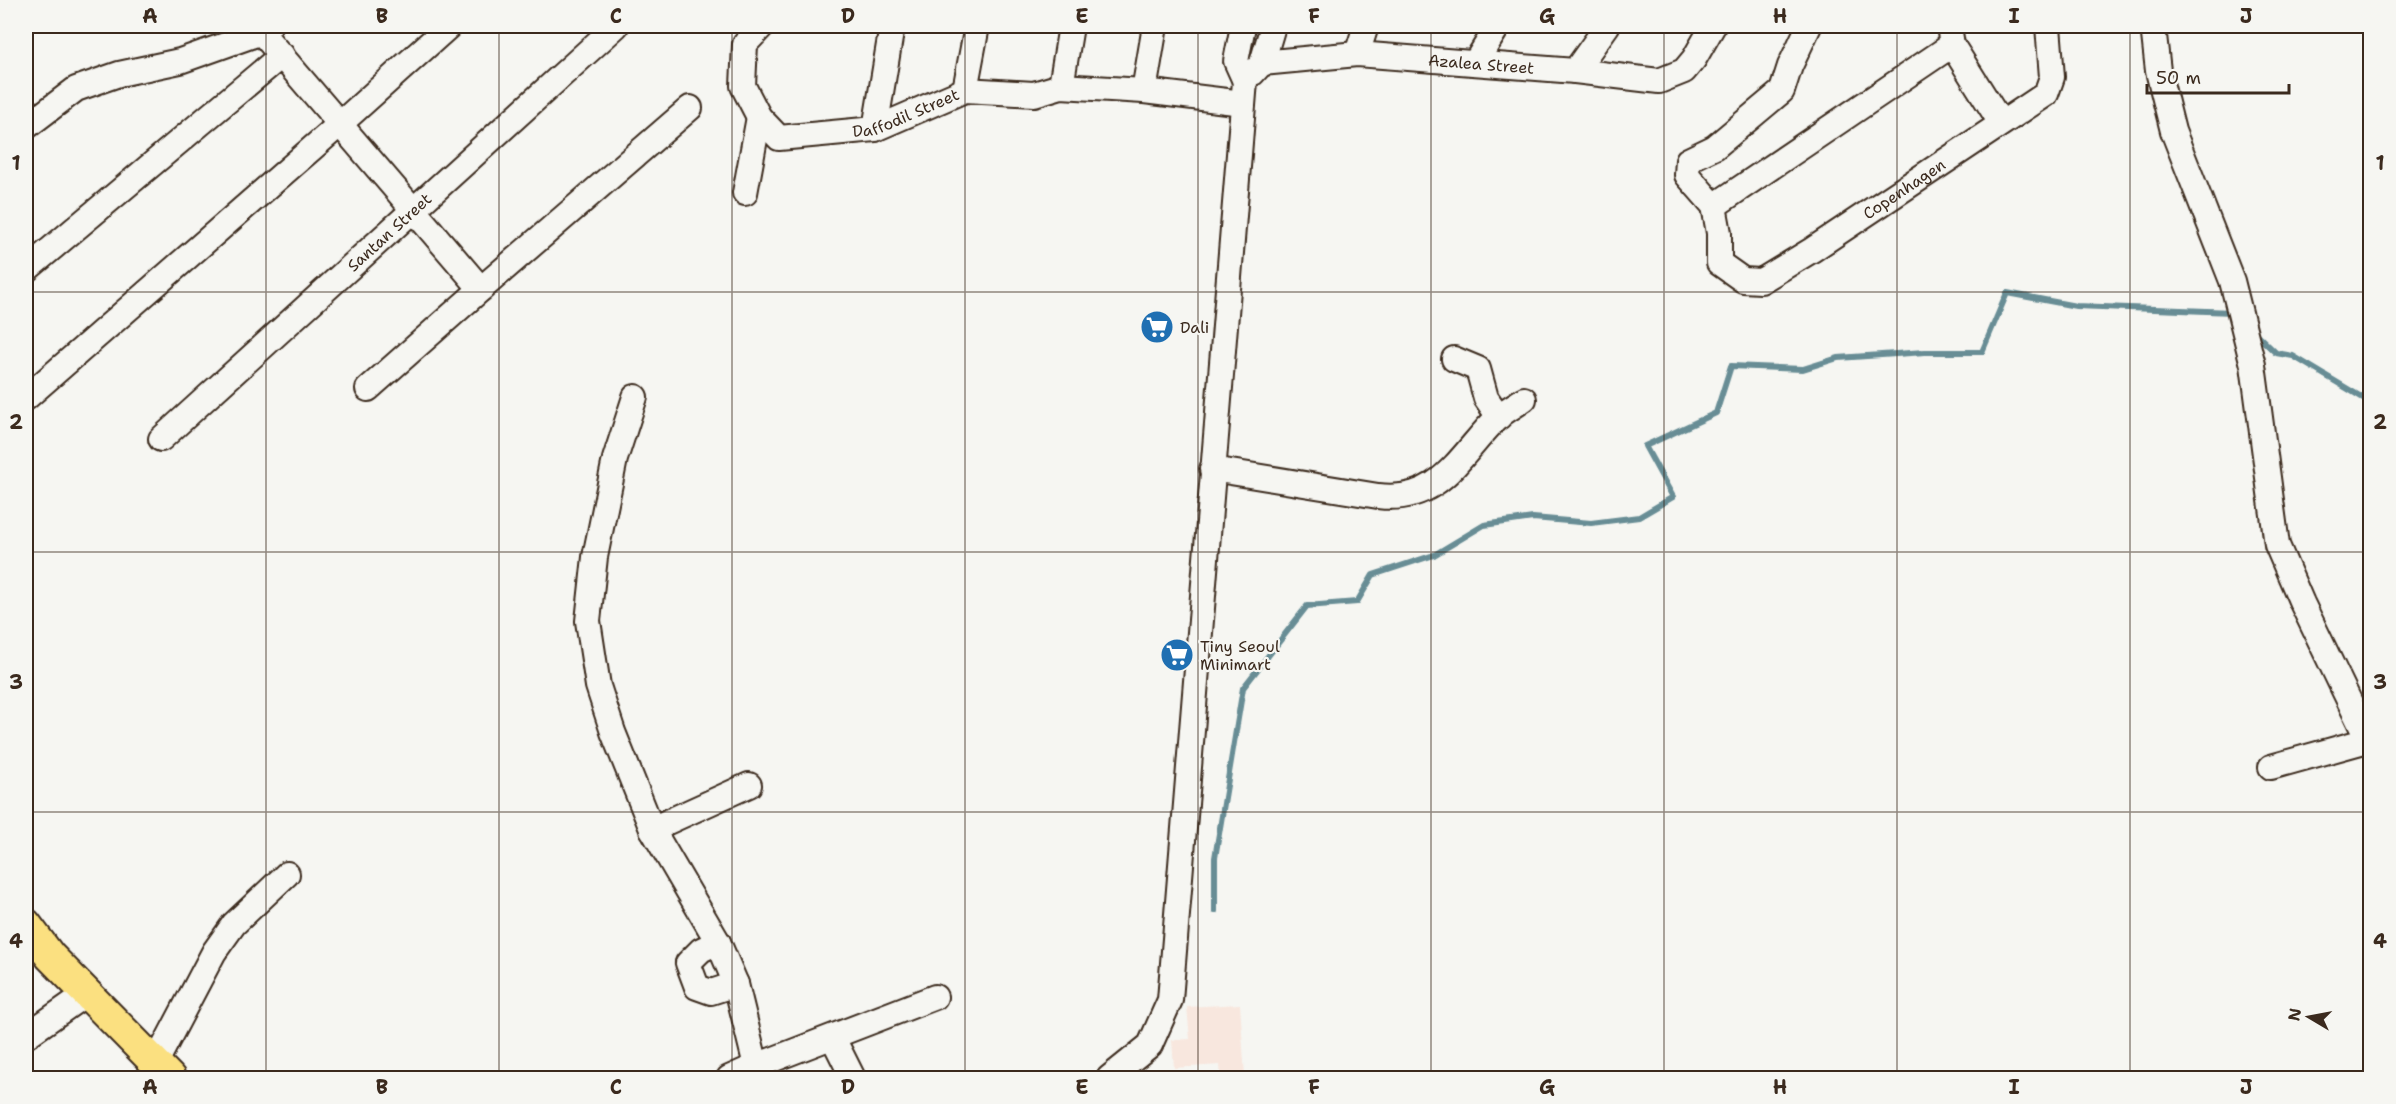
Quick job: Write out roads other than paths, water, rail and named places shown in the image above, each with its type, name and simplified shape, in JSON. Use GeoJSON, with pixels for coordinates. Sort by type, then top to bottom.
{"type":"FeatureCollection","features":[{"type":"Feature","properties":{"kind":"main road"},"geometry":{"type":"LineString","coordinates":[[26,924],[50,956],[163,1071]]}},
{"type":"Feature","properties":{"kind":"street"},"geometry":{"type":"LineString","coordinates":[[26,398],[449,26]]}},
{"type":"Feature","properties":{"kind":"street","name":"Santan Street"},"geometry":{"type":"LineString","coordinates":[[161,439],[616,26]]}},
{"type":"Feature","properties":{"kind":"street","name":"Daffodil Street"},"geometry":{"type":"LineString","coordinates":[[762,26],[745,44],[743,86],[759,117],[779,138],[875,129],[965,90],[1034,94],[1061,86],[1144,91],[1244,92]]}},
{"type":"Feature","properties":{"kind":"street"},"geometry":{"type":"LineString","coordinates":[[875,129],[892,26]]}},
{"type":"Feature","properties":{"kind":"street"},"geometry":{"type":"LineString","coordinates":[[965,90],[977,26]]}},
{"type":"Feature","properties":{"kind":"street"},"geometry":{"type":"LineString","coordinates":[[1061,86],[1071,26]]}},
{"type":"Feature","properties":{"kind":"street"},"geometry":{"type":"LineString","coordinates":[[1144,91],[1155,26]]}},
{"type":"Feature","properties":{"kind":"street"},"geometry":{"type":"LineString","coordinates":[[1110,1078],[1150,1044],[1170,1000],[1244,92],[1236,61],[1243,26]]}},
{"type":"Feature","properties":{"kind":"street"},"geometry":{"type":"LineString","coordinates":[[1244,92],[1262,63],[1273,26]]}},
{"type":"Feature","properties":{"kind":"street"},"geometry":{"type":"LineString","coordinates":[[1358,54],[1366,26]]}},
{"type":"Feature","properties":{"kind":"street"},"geometry":{"type":"LineString","coordinates":[[1475,63],[1498,26]]}},
{"type":"Feature","properties":{"kind":"street"},"geometry":{"type":"LineString","coordinates":[[1575,70],[1607,26]]}},
{"type":"Feature","properties":{"kind":"street","name":"Azalea Street"},"geometry":{"type":"LineString","coordinates":[[1262,63],[1358,54],[1575,70],[1659,81],[1684,71],[1694,59],[1713,26]]}},
{"type":"Feature","properties":{"kind":"street"},"geometry":{"type":"LineString","coordinates":[[1809,26],[1790,66],[1782,91],[1715,147],[1688,160],[1687,175],[1714,206],[1951,35],[2001,123]]}},
{"type":"Feature","properties":{"kind":"street","name":"Copenhagen"},"geometry":{"type":"LineString","coordinates":[[1714,206],[1719,233],[1719,262],[1743,280],[1761,281],[1812,250],[2046,94],[2052,77],[2048,26]]}},
{"type":"Feature","properties":{"kind":"street"},"geometry":{"type":"LineString","coordinates":[[2153,26],[2158,71],[2173,131],[2232,281],[2253,365],[2277,545],[2302,603],[2369,740],[2271,766]]}},
{"type":"Feature","properties":{"kind":"street"},"geometry":{"type":"LineString","coordinates":[[26,127],[76,89],[119,74],[180,61],[262,28],[340,124],[481,288]]}},
{"type":"Feature","properties":{"kind":"street"},"geometry":{"type":"LineString","coordinates":[[26,270],[282,55]]}},
{"type":"Feature","properties":{"kind":"street"},"geometry":{"type":"LineString","coordinates":[[368,389],[690,108]]}},
{"type":"Feature","properties":{"kind":"street"},"geometry":{"type":"LineString","coordinates":[[745,193],[759,117]]}},
{"type":"Feature","properties":{"kind":"street"},"geometry":{"type":"LineString","coordinates":[[1454,359],[1478,369],[1486,398],[1499,417]]}},
{"type":"Feature","properties":{"kind":"street"},"geometry":{"type":"LineString","coordinates":[[635,397],[615,459],[595,557],[588,621],[598,686],[613,732],[652,829],[718,942],[736,984],[756,1066]]}},
{"type":"Feature","properties":{"kind":"street"},"geometry":{"type":"LineString","coordinates":[[1212,469],[1378,496],[1395,498],[1413,495],[1436,483],[1466,455],[1499,417],[1524,399]]}},
{"type":"Feature","properties":{"kind":"street"},"geometry":{"type":"LineString","coordinates":[[652,829],[749,785]]}},
{"type":"Feature","properties":{"kind":"street"},"geometry":{"type":"LineString","coordinates":[[163,1071],[214,952],[234,924],[287,874]]}},
{"type":"Feature","properties":{"kind":"street"},"geometry":{"type":"LineString","coordinates":[[718,942],[701,950],[688,963],[697,987],[711,992],[736,984]]}},
{"type":"Feature","properties":{"kind":"street"},"geometry":{"type":"LineString","coordinates":[[26,1036],[87,993]]}},
{"type":"Feature","properties":{"kind":"street"},"geometry":{"type":"LineString","coordinates":[[729,1078],[935,997]]}},
{"type":"Feature","properties":{"kind":"street"},"geometry":{"type":"LineString","coordinates":[[833,1038],[853,1078]]}},
{"type":"Feature","properties":{"kind":"waterway"},"geometry":{"type":"LineString","coordinates":[[1215,911],[1215,858],[1243,688],[1307,606],[1357,602],[1373,575],[1434,555],[1484,525],[1533,518],[1591,523],[1639,517],[1673,497],[1645,446],[1716,413],[1731,366],[1803,369],[1838,358],[1925,352],[1982,352],[2007,293],[2076,306],[2233,312]]}},
{"type":"Feature","properties":{"kind":"waterway"},"geometry":{"type":"LineString","coordinates":[[2253,331],[2276,353],[2293,356],[2368,401],[2370,397]]}},
{"type":"Feature","properties":{"kind":"place","name":"Dali"},"geometry":{"type":"Point","coordinates":[1157,327]}},
{"type":"Feature","properties":{"kind":"place","name":"Tiny Seoul Minimart"},"geometry":{"type":"Point","coordinates":[1177,655]}}]}
